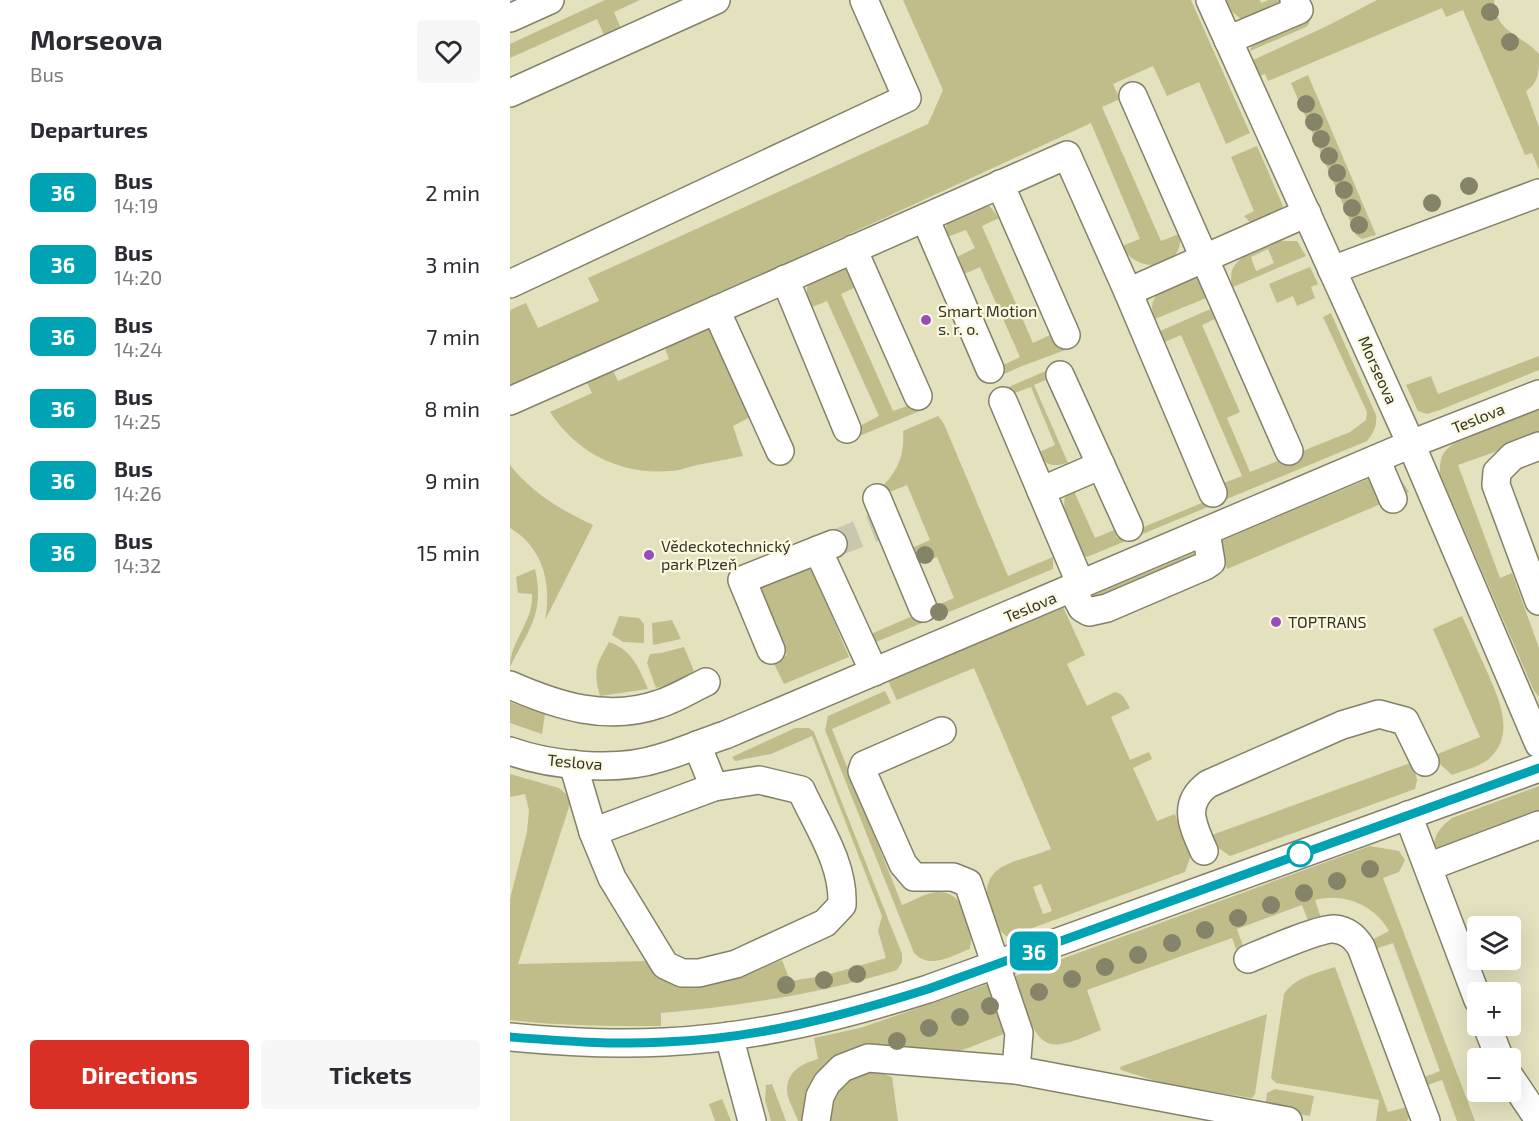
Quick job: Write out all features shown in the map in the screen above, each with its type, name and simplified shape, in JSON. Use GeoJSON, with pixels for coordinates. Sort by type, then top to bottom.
{"type":"FeatureCollection","features":[{"type":"Feature","properties":{"kind":"street"},"geometry":{"type":"LineString","coordinates":[[510,18],[550,0]]}},
{"type":"Feature","properties":{"kind":"street"},"geometry":{"type":"LineString","coordinates":[[510,93],[716,0]]}},
{"type":"Feature","properties":{"kind":"street"},"geometry":{"type":"LineString","coordinates":[[510,284],[907,98],[864,0]]}},
{"type":"Feature","properties":{"kind":"street","name":"Morseova"},"geometry":{"type":"LineString","coordinates":[[1210,0],[1411,444],[1539,744]]}},
{"type":"Feature","properties":{"kind":"street"},"geometry":{"type":"LineString","coordinates":[[1228,40],[1299,10],[1294,0]]}},
{"type":"Feature","properties":{"kind":"street"},"geometry":{"type":"LineString","coordinates":[[1133,96],[1289,451]]}},
{"type":"Feature","properties":{"kind":"street"},"geometry":{"type":"LineString","coordinates":[[510,401],[1067,155],[1213,493]]}},
{"type":"Feature","properties":{"kind":"street"},"geometry":{"type":"LineString","coordinates":[[1000,184],[1066,335]]}},
{"type":"Feature","properties":{"kind":"street"},"geometry":{"type":"LineString","coordinates":[[1332,270],[1539,194]]}},
{"type":"Feature","properties":{"kind":"street"},"geometry":{"type":"LineString","coordinates":[[1128,292],[1307,213]]}},
{"type":"Feature","properties":{"kind":"street"},"geometry":{"type":"LineString","coordinates":[[925,218],[990,369]]}},
{"type":"Feature","properties":{"kind":"street"},"geometry":{"type":"LineString","coordinates":[[853,249],[918,396]]}},
{"type":"Feature","properties":{"kind":"street"},"geometry":{"type":"LineString","coordinates":[[785,279],[848,429]]}},
{"type":"Feature","properties":{"kind":"street"},"geometry":{"type":"LineString","coordinates":[[716,310],[780,451]]}},
{"type":"Feature","properties":{"kind":"street"},"geometry":{"type":"LineString","coordinates":[[1060,375],[1129,527]]}},
{"type":"Feature","properties":{"kind":"street","name":"Teslova"},"geometry":{"type":"LineString","coordinates":[[510,751],[540,760],[573,764],[615,766],[658,759],[874,672],[1411,444],[1539,394]]}},
{"type":"Feature","properties":{"kind":"street"},"geometry":{"type":"LineString","coordinates":[[1003,401],[1041,491],[1077,587]]}},
{"type":"Feature","properties":{"kind":"street"},"geometry":{"type":"LineString","coordinates":[[1539,446],[1513,456],[1497,472],[1496,485],[1530,550],[1539,602]]}},
{"type":"Feature","properties":{"kind":"street"},"geometry":{"type":"LineString","coordinates":[[1376,459],[1393,499]]}},
{"type":"Feature","properties":{"kind":"street"},"geometry":{"type":"LineString","coordinates":[[1041,491],[1101,465]]}},
{"type":"Feature","properties":{"kind":"street"},"geometry":{"type":"LineString","coordinates":[[877,498],[883,524],[923,608]]}},
{"type":"Feature","properties":{"kind":"street"},"geometry":{"type":"LineString","coordinates":[[771,650],[742,580],[825,547],[874,672]]}},
{"type":"Feature","properties":{"kind":"street"},"geometry":{"type":"LineString","coordinates":[[510,685],[560,705],[581,710],[618,713],[659,704],[706,682]]}},
{"type":"Feature","properties":{"kind":"street"},"geometry":{"type":"LineString","coordinates":[[1204,851],[1192,821],[1192,805],[1197,792],[1208,784],[1342,725],[1379,714],[1405,721],[1425,762]]}},
{"type":"Feature","properties":{"kind":"street"},"geometry":{"type":"LineString","coordinates":[[942,731],[864,765],[861,771],[903,864],[914,877],[953,877],[968,883],[1019,1033],[1016,1070]]}},
{"type":"Feature","properties":{"kind":"street"},"geometry":{"type":"LineString","coordinates":[[697,745],[714,787]]}},
{"type":"Feature","properties":{"kind":"street"},"geometry":{"type":"LineString","coordinates":[[573,764],[592,832],[612,878],[664,965],[682,973],[699,973],[736,964],[825,923],[842,906],[843,890],[838,868],[801,790],[759,780],[714,787],[592,832]]}},
{"type":"Feature","properties":{"kind":"street"},"geometry":{"type":"LineString","coordinates":[[510,1037],[579,1043],[666,1042],[729,1036],[802,1024],[863,1009],[928,989],[1539,768]]}},
{"type":"Feature","properties":{"kind":"street"},"geometry":{"type":"LineString","coordinates":[[1408,815],[1471,982]]}},
{"type":"Feature","properties":{"kind":"street"},"geometry":{"type":"LineString","coordinates":[[1428,867],[1539,825]]}},
{"type":"Feature","properties":{"kind":"street"},"geometry":{"type":"LineString","coordinates":[[1248,959],[1329,929],[1345,932],[1354,938],[1361,947],[1426,1121]]}},
{"type":"Feature","properties":{"kind":"street"},"geometry":{"type":"LineString","coordinates":[[729,1036],[752,1121]]}},
{"type":"Feature","properties":{"kind":"street"},"geometry":{"type":"LineString","coordinates":[[816,1121],[820,1096],[827,1083],[842,1068],[868,1058],[1016,1070],[1288,1121]]}},
{"type":"Feature","properties":{"kind":"street"},"geometry":{"type":"LineString","coordinates":[[1521,1093],[1539,1120]]}},
{"type":"Feature","properties":{"kind":"shaded area"},"geometry":{"type":"Polygon","coordinates":[[[510,0],[1539,0],[1539,1121],[510,1121],[510,0]]]}},
{"type":"Feature","properties":{"kind":"shaded area"},"geometry":{"type":"Polygon","coordinates":[[[605,0],[640,0],[614,12],[621,29],[605,37],[597,19],[510,58],[510,44],[605,0]]]}},
{"type":"Feature","properties":{"kind":"shaded area"},"geometry":{"type":"Polygon","coordinates":[[[903,0],[1191,0],[1250,133],[1226,144],[1199,82],[1167,96],[1153,66],[1113,84],[1120,99],[1102,107],[1161,241],[1179,234],[1178,251],[1173,257],[1160,264],[1143,264],[1131,257],[1122,246],[1140,239],[1091,123],[510,390],[510,310],[526,303],[538,328],[599,301],[588,278],[928,124],[943,90],[903,0]]]}},
{"type":"Feature","properties":{"kind":"shaded area"},"geometry":{"type":"Polygon","coordinates":[[[1226,0],[1260,0],[1261,3],[1269,0],[1282,0],[1279,5],[1264,14],[1241,19],[1231,11],[1226,0]]]}},
{"type":"Feature","properties":{"kind":"shaded area"},"geometry":{"type":"Polygon","coordinates":[[[1377,0],[1494,0],[1499,20],[1504,26],[1539,54],[1537,76],[1534,84],[1526,91],[1539,127],[1539,170],[1532,153],[1525,155],[1463,10],[1446,17],[1442,8],[1268,81],[1265,74],[1260,76],[1253,60],[1377,0]]]}},
{"type":"Feature","properties":{"kind":"shaded area"},"geometry":{"type":"Polygon","coordinates":[[[1308,19],[1309,24],[1306,27],[1250,51],[1253,41],[1308,19]]]}},
{"type":"Feature","properties":{"kind":"shaded area"},"geometry":{"type":"Polygon","coordinates":[[[1308,75],[1376,235],[1362,239],[1356,235],[1291,83],[1308,75]]]}},
{"type":"Feature","properties":{"kind":"shaded area"},"geometry":{"type":"Polygon","coordinates":[[[1257,146],[1283,206],[1279,213],[1252,224],[1244,216],[1254,211],[1231,157],[1257,146]]]}},
{"type":"Feature","properties":{"kind":"shaded area"},"geometry":{"type":"Polygon","coordinates":[[[988,204],[999,218],[982,226],[1033,343],[1050,335],[1055,344],[1072,336],[1076,346],[987,382],[984,374],[1020,357],[980,267],[962,275],[955,258],[975,248],[966,230],[947,237],[946,224],[949,215],[988,204]]]}},
{"type":"Feature","properties":{"kind":"shaded area"},"geometry":{"type":"Polygon","coordinates":[[[1279,241],[1297,241],[1306,256],[1233,287],[1231,277],[1237,262],[1253,251],[1279,241]],[[1268,249],[1251,257],[1256,271],[1274,263],[1268,249]]]}},
{"type":"Feature","properties":{"kind":"shaded area"},"geometry":{"type":"Polygon","coordinates":[[[840,265],[848,269],[858,286],[841,294],[893,411],[924,400],[927,408],[857,437],[854,429],[879,416],[827,301],[810,308],[807,293],[810,277],[840,265]]]}},
{"type":"Feature","properties":{"kind":"shaded area"},"geometry":{"type":"Polygon","coordinates":[[[1310,267],[1318,284],[1311,287],[1315,298],[1297,306],[1293,296],[1277,303],[1269,284],[1310,267]]]}},
{"type":"Feature","properties":{"kind":"shaded area"},"geometry":{"type":"Polygon","coordinates":[[[1198,277],[1211,296],[1155,319],[1152,309],[1156,296],[1169,286],[1198,277]]]}},
{"type":"Feature","properties":{"kind":"shaded area"},"geometry":{"type":"Polygon","coordinates":[[[1215,307],[1219,317],[1202,325],[1240,412],[1227,418],[1250,472],[1350,432],[1366,420],[1367,412],[1323,317],[1331,313],[1376,415],[1373,432],[1367,441],[1087,557],[1073,539],[1065,511],[1065,497],[1073,489],[1095,538],[1114,530],[1117,538],[1226,493],[1224,483],[1242,476],[1181,335],[1163,343],[1158,332],[1215,307]]]}},
{"type":"Feature","properties":{"kind":"shaded area"},"geometry":{"type":"Polygon","coordinates":[[[704,326],[713,330],[754,415],[733,426],[743,456],[673,471],[634,469],[617,465],[587,450],[573,439],[550,412],[592,393],[584,376],[610,364],[618,381],[669,359],[662,341],[704,326]]]}},
{"type":"Feature","properties":{"kind":"shaded area"},"geometry":{"type":"Polygon","coordinates":[[[1539,356],[1539,370],[1427,414],[1418,411],[1406,385],[1431,376],[1438,394],[1539,356]]]}},
{"type":"Feature","properties":{"kind":"shaded area"},"geometry":{"type":"Polygon","coordinates":[[[1053,368],[1057,375],[1034,385],[1068,463],[1058,465],[1047,463],[1037,453],[1055,445],[1031,387],[993,401],[990,395],[1053,368]]]}},
{"type":"Feature","properties":{"kind":"shaded area"},"geometry":{"type":"Polygon","coordinates":[[[1539,409],[1539,436],[1458,465],[1500,578],[1512,573],[1539,648],[1539,697],[1534,691],[1440,474],[1440,464],[1446,450],[1453,444],[1539,409]]]}},
{"type":"Feature","properties":{"kind":"shaded area"},"geometry":{"type":"Polygon","coordinates":[[[938,416],[944,424],[1008,576],[1053,557],[1053,569],[876,642],[871,634],[954,598],[937,557],[919,564],[912,548],[930,540],[907,485],[882,495],[879,489],[891,477],[901,456],[903,431],[938,416]]]}},
{"type":"Feature","properties":{"kind":"shaded area"},"geometry":{"type":"Polygon","coordinates":[[[510,465],[548,500],[593,525],[545,620],[547,593],[542,568],[530,545],[510,528],[510,465]]]}},
{"type":"Feature","properties":{"kind":"shaded area"},"geometry":{"type":"Polygon","coordinates":[[[1373,477],[1401,480],[1409,492],[1227,569],[1218,542],[1373,477]]]}},
{"type":"Feature","properties":{"kind":"shaded area"},"geometry":{"type":"Polygon","coordinates":[[[1193,553],[1199,560],[1092,604],[1093,595],[1193,553]]]}},
{"type":"Feature","properties":{"kind":"shaded area"},"geometry":{"type":"Polygon","coordinates":[[[535,569],[538,584],[536,609],[529,631],[510,667],[514,648],[532,604],[532,594],[518,593],[516,577],[535,569]]]}},
{"type":"Feature","properties":{"kind":"shaded area"},"geometry":{"type":"Polygon","coordinates":[[[812,569],[849,657],[784,684],[773,662],[787,655],[757,587],[799,570],[812,569]]]}},
{"type":"Feature","properties":{"kind":"shaded area"},"geometry":{"type":"Polygon","coordinates":[[[1063,607],[1085,655],[1067,664],[1087,706],[1115,692],[1121,694],[1126,700],[1130,708],[1111,717],[1130,760],[1149,752],[1152,759],[1133,768],[1157,821],[1175,814],[1191,855],[1185,872],[1008,937],[997,927],[989,906],[987,891],[989,880],[1004,866],[1051,849],[974,668],[897,700],[888,681],[1063,607]],[[1041,884],[1033,887],[1043,914],[1052,911],[1041,884]]]}},
{"type":"Feature","properties":{"kind":"shaded area"},"geometry":{"type":"Polygon","coordinates":[[[619,616],[639,618],[644,624],[644,643],[623,642],[612,635],[619,616]]]}},
{"type":"Feature","properties":{"kind":"shaded area"},"geometry":{"type":"Polygon","coordinates":[[[1462,616],[1495,689],[1503,725],[1498,748],[1490,758],[1477,766],[1452,775],[1440,764],[1435,755],[1480,737],[1433,629],[1462,616]]]}},
{"type":"Feature","properties":{"kind":"shaded area"},"geometry":{"type":"Polygon","coordinates":[[[672,620],[681,639],[653,645],[652,623],[672,620]]]}},
{"type":"Feature","properties":{"kind":"shaded area"},"geometry":{"type":"Polygon","coordinates":[[[609,642],[617,645],[629,655],[638,667],[648,689],[600,696],[596,673],[609,642]]]}},
{"type":"Feature","properties":{"kind":"shaded area"},"geometry":{"type":"Polygon","coordinates":[[[684,647],[694,671],[671,684],[656,688],[647,663],[650,654],[684,647]]]}},
{"type":"Feature","properties":{"kind":"shaded area"},"geometry":{"type":"Polygon","coordinates":[[[885,691],[891,703],[832,729],[902,905],[924,895],[937,892],[947,893],[955,897],[966,912],[970,931],[970,949],[941,960],[927,961],[914,953],[825,730],[828,716],[885,691]]]}},
{"type":"Feature","properties":{"kind":"shaded area"},"geometry":{"type":"Polygon","coordinates":[[[510,702],[545,714],[542,734],[510,723],[510,702]]]}},
{"type":"Feature","properties":{"kind":"shaded area"},"geometry":{"type":"Polygon","coordinates":[[[795,728],[809,728],[814,732],[902,954],[902,962],[897,970],[838,986],[780,998],[661,1013],[661,1026],[566,1025],[510,1020],[510,899],[527,832],[529,810],[525,794],[510,797],[510,774],[559,788],[567,795],[570,804],[518,964],[650,961],[710,982],[753,972],[782,960],[790,981],[823,976],[886,958],[878,931],[882,916],[812,736],[771,754],[735,761],[732,757],[795,728]]]}},
{"type":"Feature","properties":{"kind":"shaded area"},"geometry":{"type":"Polygon","coordinates":[[[1413,762],[1417,780],[1415,789],[1230,856],[1213,844],[1209,836],[1413,762]]]}},
{"type":"Feature","properties":{"kind":"shaded area"},"geometry":{"type":"Polygon","coordinates":[[[1539,786],[1539,819],[1437,850],[1434,845],[1438,833],[1452,818],[1539,786]]]}},
{"type":"Feature","properties":{"kind":"shaded area"},"geometry":{"type":"Polygon","coordinates":[[[1370,846],[1399,851],[1405,860],[1399,872],[1383,878],[1475,1121],[1457,1121],[1442,1080],[1425,1086],[1422,1078],[1440,1071],[1393,943],[1375,949],[1370,941],[1389,931],[1375,914],[1347,899],[1315,900],[1321,918],[1309,923],[1302,905],[1237,929],[1243,946],[1236,949],[1232,938],[1087,990],[1101,1030],[1063,1044],[1051,1044],[1037,1034],[1023,1004],[1015,976],[1370,846]]]}},
{"type":"Feature","properties":{"kind":"shaded area"},"geometry":{"type":"Polygon","coordinates":[[[1335,967],[1388,1112],[1407,1107],[1410,1116],[1407,1121],[1376,1121],[1379,1100],[1276,1083],[1271,1078],[1284,994],[1294,983],[1335,967]]]}},
{"type":"Feature","properties":{"kind":"shaded area"},"geometry":{"type":"Polygon","coordinates":[[[991,983],[1006,1033],[948,1054],[868,1050],[806,1121],[798,1121],[788,1097],[788,1083],[797,1069],[818,1059],[814,1038],[860,1028],[991,983]]]}},
{"type":"Feature","properties":{"kind":"shaded area"},"geometry":{"type":"Polygon","coordinates":[[[1267,1014],[1255,1094],[1252,1098],[1165,1084],[1121,1070],[1120,1067],[1267,1014]]]}},
{"type":"Feature","properties":{"kind":"shaded area"},"geometry":{"type":"Polygon","coordinates":[[[875,1071],[892,1077],[898,1121],[830,1121],[830,1110],[836,1093],[848,1081],[875,1071]]]}},
{"type":"Feature","properties":{"kind":"shaded area"},"geometry":{"type":"Polygon","coordinates":[[[772,1084],[786,1121],[771,1121],[765,1100],[766,1085],[772,1084]]]}},
{"type":"Feature","properties":{"kind":"shaded area"},"geometry":{"type":"Polygon","coordinates":[[[1275,1089],[1314,1096],[1310,1116],[1265,1108],[1267,1093],[1275,1089]]]}},
{"type":"Feature","properties":{"kind":"shaded area"},"geometry":{"type":"Polygon","coordinates":[[[722,1099],[731,1121],[715,1121],[709,1104],[722,1099]]]}},
{"type":"Feature","properties":{"kind":"tunnel"},"geometry":{"type":"LineString","coordinates":[[833,544],[879,526]]}},
{"type":"Feature","properties":{"kind":"bus line","name":"36"},"geometry":{"type":"LineString","coordinates":[[510,1037],[579,1043],[666,1042],[729,1036],[802,1024],[863,1009],[928,989],[1539,768]]}},
{"type":"Feature","properties":{"kind":"place","name":"Smart Motion s. r. o."},"geometry":{"type":"Point","coordinates":[926,320]}},
{"type":"Feature","properties":{"kind":"place","name":"Vědeckotechnický park Plzeň"},"geometry":{"type":"Point","coordinates":[649,555]}},
{"type":"Feature","properties":{"kind":"place","name":"TOPTRANS"},"geometry":{"type":"Point","coordinates":[1276,622]}}]}
